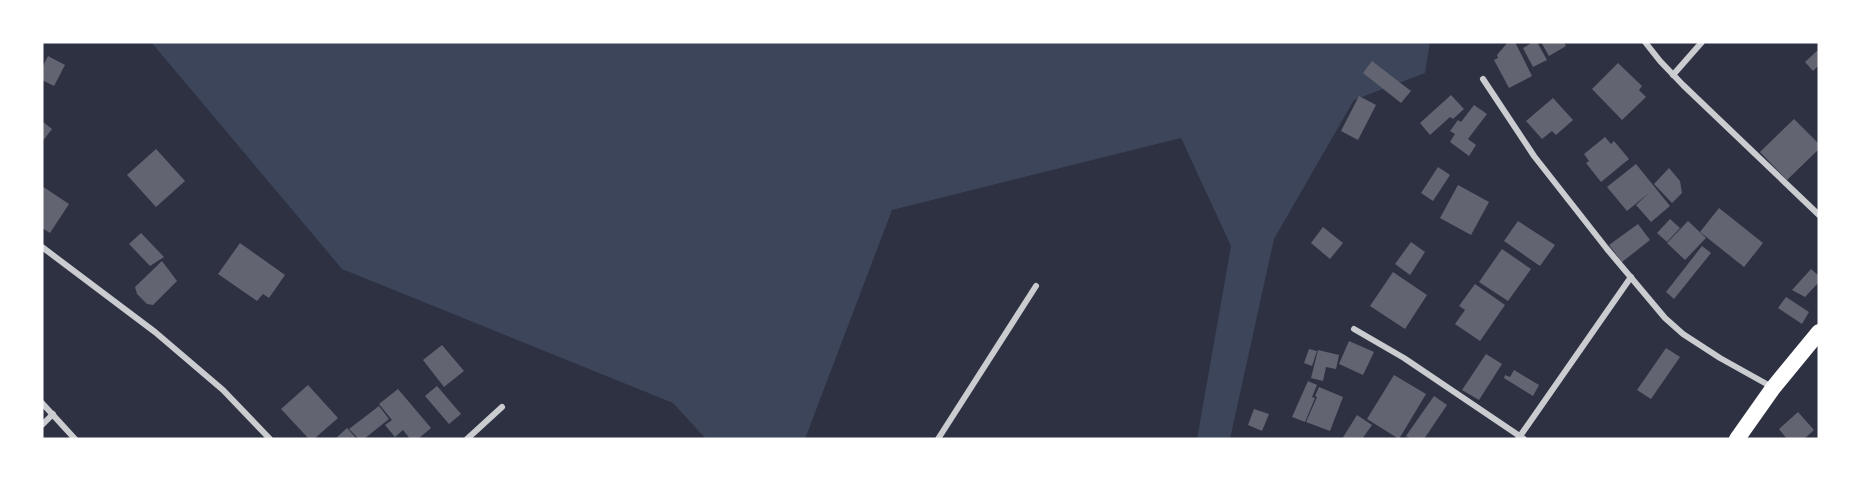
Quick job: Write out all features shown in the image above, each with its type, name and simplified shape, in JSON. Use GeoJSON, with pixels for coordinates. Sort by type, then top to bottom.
{"type":"FeatureCollection","features":[{"type":"Feature","properties":{"kind":"highway"},"geometry":{"type":"LineString","coordinates":[[1737,439],[1773,388],[1819,332]]}},
{"type":"Feature","properties":{"kind":"street"},"geometry":{"type":"LineString","coordinates":[[1645,42],[1673,75],[1819,215]]}},
{"type":"Feature","properties":{"kind":"street"},"geometry":{"type":"LineString","coordinates":[[1673,75],[1702,42]]}},
{"type":"Feature","properties":{"kind":"street"},"geometry":{"type":"LineString","coordinates":[[1483,79],[1534,156],[1665,318],[1683,334],[1720,358],[1773,388]]}},
{"type":"Feature","properties":{"kind":"street"},"geometry":{"type":"LineString","coordinates":[[42,247],[164,340],[223,390],[270,439]]}},
{"type":"Feature","properties":{"kind":"street"},"geometry":{"type":"LineString","coordinates":[[1354,329],[1404,358],[1521,438],[1631,277]]}},
{"type":"Feature","properties":{"kind":"street"},"geometry":{"type":"LineString","coordinates":[[938,439],[1036,286]]}},
{"type":"Feature","properties":{"kind":"street"},"geometry":{"type":"LineString","coordinates":[[42,403],[75,439]]}},
{"type":"Feature","properties":{"kind":"street"},"geometry":{"type":"LineString","coordinates":[[467,439],[502,407]]}},
{"type":"Feature","properties":{"kind":"street"},"geometry":{"type":"LineString","coordinates":[[42,424],[53,414]]}},
{"type":"Feature","properties":{"kind":"shaded area"},"geometry":{"type":"Polygon","coordinates":[[[151,42],[1430,42],[1425,73],[1354,100],[1274,239],[1230,439],[1197,439],[1231,246],[1181,138],[892,210],[805,439],[706,439],[673,403],[342,269],[151,42]]]}},
{"type":"Feature","properties":{"kind":"building"},"geometry":{"type":"Polygon","coordinates":[[[1508,42],[1515,42],[1532,76],[1509,88],[1494,60],[1498,58],[1497,55],[1508,42]]]}},
{"type":"Feature","properties":{"kind":"building"},"geometry":{"type":"Polygon","coordinates":[[[1537,42],[1547,60],[1533,67],[1523,48],[1537,42]]]}},
{"type":"Feature","properties":{"kind":"building"},"geometry":{"type":"Polygon","coordinates":[[[1541,42],[1564,42],[1566,46],[1549,56],[1541,42]]]}},
{"type":"Feature","properties":{"kind":"building"},"geometry":{"type":"Polygon","coordinates":[[[1819,49],[1819,65],[1813,71],[1805,62],[1819,49]]]}},
{"type":"Feature","properties":{"kind":"building"},"geometry":{"type":"Polygon","coordinates":[[[48,56],[65,65],[54,86],[42,80],[42,68],[48,56]]]}},
{"type":"Feature","properties":{"kind":"building"},"geometry":{"type":"Polygon","coordinates":[[[1372,61],[1411,91],[1401,103],[1363,73],[1372,61]]]}},
{"type":"Feature","properties":{"kind":"building"},"geometry":{"type":"Polygon","coordinates":[[[1618,63],[1642,86],[1639,90],[1646,97],[1622,120],[1592,89],[1618,63]]]}},
{"type":"Feature","properties":{"kind":"building"},"geometry":{"type":"Polygon","coordinates":[[[1451,95],[1464,109],[1453,119],[1450,117],[1430,135],[1420,123],[1451,95]]]}},
{"type":"Feature","properties":{"kind":"building"},"geometry":{"type":"Polygon","coordinates":[[[1359,96],[1376,105],[1358,140],[1341,131],[1359,96]]]}},
{"type":"Feature","properties":{"kind":"building"},"geometry":{"type":"Polygon","coordinates":[[[1553,98],[1573,120],[1556,135],[1552,131],[1542,139],[1526,121],[1553,98]]]}},
{"type":"Feature","properties":{"kind":"building"},"geometry":{"type":"Polygon","coordinates":[[[1474,105],[1487,114],[1468,139],[1476,145],[1469,156],[1450,142],[1455,134],[1450,131],[1458,120],[1461,122],[1474,105]]]}},
{"type":"Feature","properties":{"kind":"building"},"geometry":{"type":"Polygon","coordinates":[[[1794,119],[1819,144],[1819,149],[1787,180],[1760,152],[1794,119]]]}},
{"type":"Feature","properties":{"kind":"building"},"geometry":{"type":"Polygon","coordinates":[[[42,121],[52,129],[42,142],[42,121]]]}},
{"type":"Feature","properties":{"kind":"building"},"geometry":{"type":"Polygon","coordinates":[[[1605,137],[1611,144],[1614,141],[1629,159],[1601,182],[1586,163],[1589,161],[1584,154],[1605,137]]]}},
{"type":"Feature","properties":{"kind":"building"},"geometry":{"type":"Polygon","coordinates":[[[156,149],[185,181],[156,207],[127,175],[156,149]]]}},
{"type":"Feature","properties":{"kind":"building"},"geometry":{"type":"Polygon","coordinates":[[[1636,164],[1670,206],[1651,222],[1636,205],[1650,192],[1627,211],[1607,187],[1636,164]]]}},
{"type":"Feature","properties":{"kind":"building"},"geometry":{"type":"Polygon","coordinates":[[[1438,167],[1450,175],[1433,201],[1421,193],[1438,167]]]}},
{"type":"Feature","properties":{"kind":"building"},"geometry":{"type":"Polygon","coordinates":[[[1669,168],[1680,181],[1682,193],[1672,203],[1654,184],[1669,168]]]}},
{"type":"Feature","properties":{"kind":"building"},"geometry":{"type":"Polygon","coordinates":[[[1458,185],[1489,202],[1471,235],[1440,218],[1458,185]]]}},
{"type":"Feature","properties":{"kind":"building"},"geometry":{"type":"Polygon","coordinates":[[[42,186],[69,204],[50,233],[42,228],[42,186]]]}},
{"type":"Feature","properties":{"kind":"building"},"geometry":{"type":"Polygon","coordinates":[[[1719,208],[1763,243],[1744,267],[1700,232],[1719,208]]]}},
{"type":"Feature","properties":{"kind":"building"},"geometry":{"type":"Polygon","coordinates":[[[1670,219],[1680,228],[1667,242],[1657,233],[1670,219]]]}},
{"type":"Feature","properties":{"kind":"building"},"geometry":{"type":"Polygon","coordinates":[[[1518,221],[1555,245],[1540,266],[1504,241],[1518,221]]]}},
{"type":"Feature","properties":{"kind":"building"},"geometry":{"type":"Polygon","coordinates":[[[1688,221],[1706,238],[1685,260],[1667,243],[1688,221]]]}},
{"type":"Feature","properties":{"kind":"building"},"geometry":{"type":"Polygon","coordinates":[[[1638,224],[1650,240],[1622,262],[1609,245],[1638,224]]]}},
{"type":"Feature","properties":{"kind":"building"},"geometry":{"type":"Polygon","coordinates":[[[1323,227],[1343,243],[1330,259],[1311,243],[1323,227]]]}},
{"type":"Feature","properties":{"kind":"building"},"geometry":{"type":"Polygon","coordinates":[[[141,233],[164,257],[150,266],[129,244],[141,233]]]}},
{"type":"Feature","properties":{"kind":"building"},"geometry":{"type":"Polygon","coordinates":[[[1411,242],[1425,252],[1410,275],[1395,264],[1411,242]]]}},
{"type":"Feature","properties":{"kind":"building"},"geometry":{"type":"Polygon","coordinates":[[[240,243],[285,275],[269,298],[263,294],[257,301],[218,274],[240,243]]]}},
{"type":"Feature","properties":{"kind":"building"},"geometry":{"type":"Polygon","coordinates":[[[1702,246],[1711,253],[1674,299],[1666,292],[1702,246]]]}},
{"type":"Feature","properties":{"kind":"building"},"geometry":{"type":"Polygon","coordinates":[[[1502,249],[1531,269],[1508,301],[1479,282],[1502,249]]]}},
{"type":"Feature","properties":{"kind":"building"},"geometry":{"type":"Polygon","coordinates":[[[162,261],[177,281],[153,305],[147,304],[137,294],[135,287],[162,261]]]}},
{"type":"Feature","properties":{"kind":"building"},"geometry":{"type":"Polygon","coordinates":[[[1811,269],[1819,276],[1819,282],[1805,297],[1792,290],[1811,269]]]}},
{"type":"Feature","properties":{"kind":"building"},"geometry":{"type":"Polygon","coordinates":[[[1393,272],[1427,295],[1405,329],[1370,306],[1393,272]]]}},
{"type":"Feature","properties":{"kind":"building"},"geometry":{"type":"Polygon","coordinates":[[[1475,284],[1505,305],[1480,341],[1455,324],[1465,310],[1459,306],[1475,284]]]}},
{"type":"Feature","properties":{"kind":"building"},"geometry":{"type":"Polygon","coordinates":[[[1786,297],[1809,312],[1802,324],[1778,308],[1786,297]]]}},
{"type":"Feature","properties":{"kind":"building"},"geometry":{"type":"Polygon","coordinates":[[[1349,341],[1374,352],[1363,375],[1339,364],[1349,341]]]}},
{"type":"Feature","properties":{"kind":"building"},"geometry":{"type":"Polygon","coordinates":[[[442,345],[464,371],[444,387],[423,360],[442,345]]]}},
{"type":"Feature","properties":{"kind":"building"},"geometry":{"type":"Polygon","coordinates":[[[1666,348],[1680,357],[1651,399],[1637,390],[1666,348]]]}},
{"type":"Feature","properties":{"kind":"building"},"geometry":{"type":"Polygon","coordinates":[[[1309,349],[1317,351],[1312,366],[1304,363],[1309,349]]]}},
{"type":"Feature","properties":{"kind":"building"},"geometry":{"type":"Polygon","coordinates":[[[1318,350],[1339,355],[1336,369],[1326,367],[1323,381],[1311,378],[1318,350]]]}},
{"type":"Feature","properties":{"kind":"building"},"geometry":{"type":"Polygon","coordinates":[[[1486,354],[1502,364],[1479,400],[1462,390],[1486,354]]]}},
{"type":"Feature","properties":{"kind":"building"},"geometry":{"type":"Polygon","coordinates":[[[1514,370],[1539,385],[1533,396],[1504,378],[1505,375],[1510,377],[1514,370]]]}},
{"type":"Feature","properties":{"kind":"building"},"geometry":{"type":"Polygon","coordinates":[[[1394,375],[1426,394],[1399,439],[1367,419],[1394,375]]]}},
{"type":"Feature","properties":{"kind":"building"},"geometry":{"type":"Polygon","coordinates":[[[1308,381],[1317,385],[1312,397],[1315,398],[1305,422],[1292,417],[1308,381]]]}},
{"type":"Feature","properties":{"kind":"building"},"geometry":{"type":"Polygon","coordinates":[[[308,385],[338,418],[314,439],[309,439],[281,409],[308,385]]]}},
{"type":"Feature","properties":{"kind":"building"},"geometry":{"type":"Polygon","coordinates":[[[437,386],[461,414],[449,424],[425,396],[437,386]]]}},
{"type":"Feature","properties":{"kind":"building"},"geometry":{"type":"Polygon","coordinates":[[[1319,387],[1343,397],[1330,431],[1306,422],[1319,387]]]}},
{"type":"Feature","properties":{"kind":"building"},"geometry":{"type":"Polygon","coordinates":[[[398,389],[431,428],[418,439],[410,439],[403,430],[395,437],[385,425],[392,420],[379,404],[398,389]]]}},
{"type":"Feature","properties":{"kind":"building"},"geometry":{"type":"Polygon","coordinates":[[[1434,396],[1447,405],[1424,439],[1411,439],[1406,436],[1434,396]]]}},
{"type":"Feature","properties":{"kind":"building"},"geometry":{"type":"Polygon","coordinates":[[[379,406],[389,419],[364,439],[359,439],[349,429],[379,406]]]}},
{"type":"Feature","properties":{"kind":"building"},"geometry":{"type":"Polygon","coordinates":[[[1254,409],[1269,414],[1262,431],[1248,425],[1254,409]]]}},
{"type":"Feature","properties":{"kind":"building"},"geometry":{"type":"Polygon","coordinates":[[[1798,412],[1814,430],[1804,439],[1787,439],[1779,429],[1798,412]]]}},
{"type":"Feature","properties":{"kind":"building"},"geometry":{"type":"Polygon","coordinates":[[[1357,415],[1372,425],[1362,439],[1342,439],[1357,415]]]}},
{"type":"Feature","properties":{"kind":"building"},"geometry":{"type":"Polygon","coordinates":[[[347,428],[357,439],[335,439],[347,428]]]}}]}
